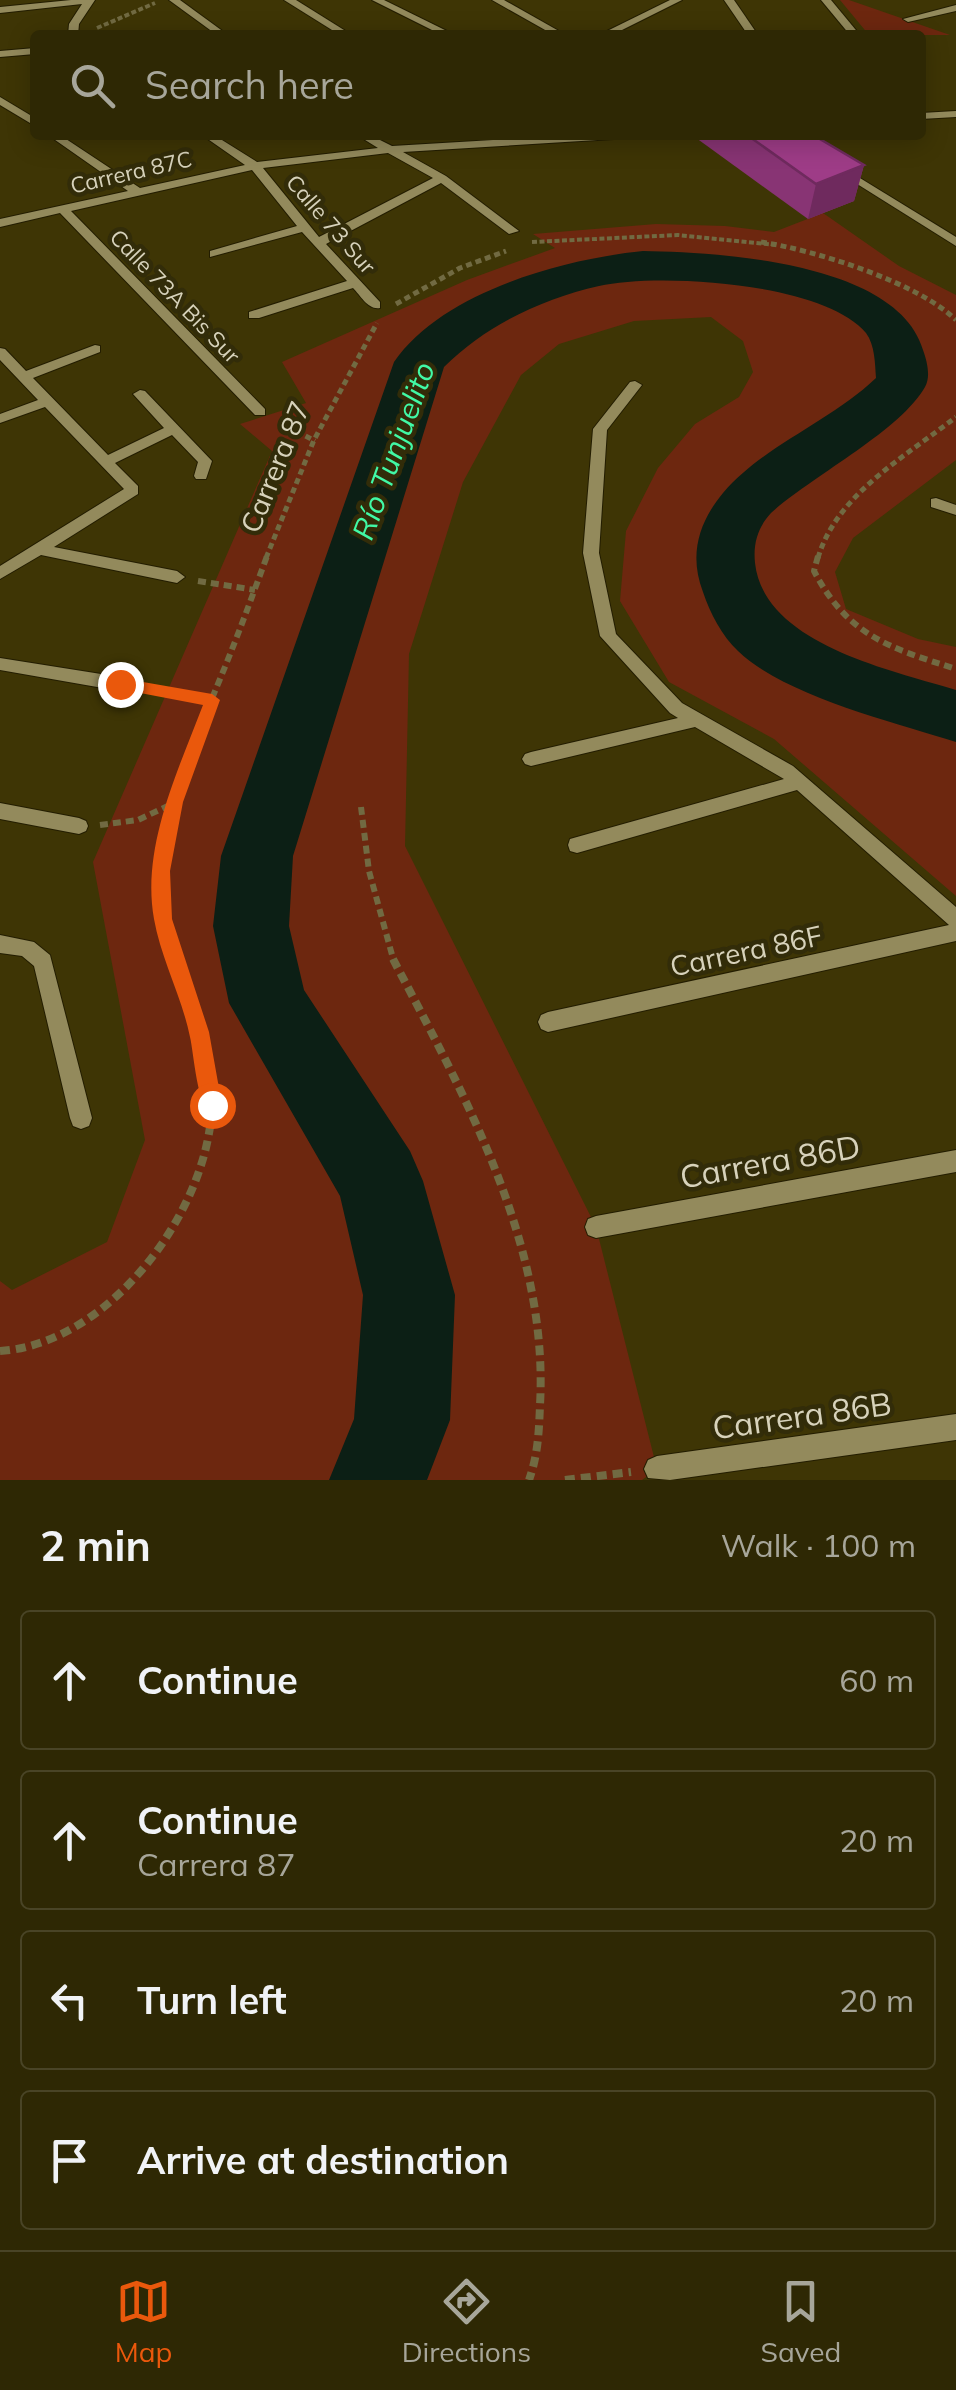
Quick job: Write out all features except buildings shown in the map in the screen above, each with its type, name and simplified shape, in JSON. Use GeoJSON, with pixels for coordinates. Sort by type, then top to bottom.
{"type":"FeatureCollection","features":[{"type":"Feature","properties":{"kind":"street"},"geometry":{"type":"LineString","coordinates":[[0,10],[89,0]]}},
{"type":"Feature","properties":{"kind":"street"},"geometry":{"type":"LineString","coordinates":[[73,30],[89,0]]}},
{"type":"Feature","properties":{"kind":"street"},"geometry":{"type":"LineString","coordinates":[[174,0],[216,30]]}},
{"type":"Feature","properties":{"kind":"street"},"geometry":{"type":"LineString","coordinates":[[289,0],[340,30]]}},
{"type":"Feature","properties":{"kind":"street"},"geometry":{"type":"LineString","coordinates":[[377,0],[440,30]]}},
{"type":"Feature","properties":{"kind":"street"},"geometry":{"type":"LineString","coordinates":[[499,0],[552,30]]}},
{"type":"Feature","properties":{"kind":"street"},"geometry":{"type":"LineString","coordinates":[[614,30],[675,0]]}},
{"type":"Feature","properties":{"kind":"street"},"geometry":{"type":"LineString","coordinates":[[729,0],[750,30]]}},
{"type":"Feature","properties":{"kind":"street"},"geometry":{"type":"LineString","coordinates":[[826,0],[851,30]]}},
{"type":"Feature","properties":{"kind":"street"},"geometry":{"type":"LineString","coordinates":[[908,19],[956,8]]}},
{"type":"Feature","properties":{"kind":"street"},"geometry":{"type":"LineString","coordinates":[[0,54],[30,51]]}},
{"type":"Feature","properties":{"kind":"street"},"geometry":{"type":"LineString","coordinates":[[0,100],[30,120]]}},
{"type":"Feature","properties":{"kind":"street"},"geometry":{"type":"LineString","coordinates":[[926,116],[956,114]]}},
{"type":"Feature","properties":{"kind":"street"},"geometry":{"type":"LineString","coordinates":[[60,140],[136,190]]}},
{"type":"Feature","properties":{"kind":"street","name":"Calle 73 Sur"},"geometry":{"type":"LineString","coordinates":[[215,140],[255,166],[304,228],[382,311]]}},
{"type":"Feature","properties":{"kind":"street"},"geometry":{"type":"LineString","coordinates":[[370,140],[442,178],[514,232]]}},
{"type":"Feature","properties":{"kind":"street","name":"Carrera 87C"},"geometry":{"type":"LineString","coordinates":[[0,223],[255,166],[388,150],[541,140]]}},
{"type":"Feature","properties":{"kind":"street"},"geometry":{"type":"LineString","coordinates":[[838,167],[956,242]]}},
{"type":"Feature","properties":{"kind":"street"},"geometry":{"type":"LineString","coordinates":[[320,242],[442,178]]}},
{"type":"Feature","properties":{"kind":"street","name":"Calle 73A Bis Sur"},"geometry":{"type":"LineString","coordinates":[[62,208],[260,412]]}},
{"type":"Feature","properties":{"kind":"street"},"geometry":{"type":"LineString","coordinates":[[214,254],[304,228]]}},
{"type":"Feature","properties":{"kind":"street"},"geometry":{"type":"LineString","coordinates":[[254,315],[355,283]]}},
{"type":"Feature","properties":{"kind":"street"},"geometry":{"type":"LineString","coordinates":[[25,376],[94,349]]}},
{"type":"Feature","properties":{"kind":"street"},"geometry":{"type":"LineString","coordinates":[[0,352],[133,490],[0,573]]}},
{"type":"Feature","properties":{"kind":"street"},"geometry":{"type":"LineString","coordinates":[[636,384],[600,429],[591,553],[608,636],[676,708],[793,776],[956,919]]}},
{"type":"Feature","properties":{"kind":"street"},"geometry":{"type":"LineString","coordinates":[[140,394],[205,461],[201,476]]}},
{"type":"Feature","properties":{"kind":"street"},"geometry":{"type":"LineString","coordinates":[[0,419],[46,401]]}},
{"type":"Feature","properties":{"kind":"street"},"geometry":{"type":"LineString","coordinates":[[105,462],[172,430]]}},
{"type":"Feature","properties":{"kind":"street"},"geometry":{"type":"LineString","coordinates":[[936,503],[956,510]]}},
{"type":"Feature","properties":{"kind":"street"},"geometry":{"type":"LineString","coordinates":[[38,549],[177,577]]}},
{"type":"Feature","properties":{"kind":"street"},"geometry":{"type":"LineString","coordinates":[[0,664],[120,684]]}},
{"type":"Feature","properties":{"kind":"street"},"geometry":{"type":"LineString","coordinates":[[532,759],[697,720]]}},
{"type":"Feature","properties":{"kind":"street"},"geometry":{"type":"LineString","coordinates":[[577,845],[793,776]]}},
{"type":"Feature","properties":{"kind":"street"},"geometry":{"type":"LineString","coordinates":[[0,811],[79,826]]}},
{"type":"Feature","properties":{"kind":"street","name":"Carrera 86F"},"geometry":{"type":"LineString","coordinates":[[548,1022],[956,932]]}},
{"type":"Feature","properties":{"kind":"street"},"geometry":{"type":"LineString","coordinates":[[0,944],[27,948],[43,962],[81,1118]]}},
{"type":"Feature","properties":{"kind":"street","name":"Carrera 86D"},"geometry":{"type":"LineString","coordinates":[[596,1227],[956,1162]]}},
{"type":"Feature","properties":{"kind":"street","name":"Carrera 86B"},"geometry":{"type":"LineString","coordinates":[[657,1469],[956,1427]]}},
{"type":"Feature","properties":{"kind":"path"},"geometry":{"type":"LineString","coordinates":[[93,30],[162,0]]}},
{"type":"Feature","properties":{"kind":"path"},"geometry":{"type":"LineString","coordinates":[[520,246],[668,232],[736,236],[816,254],[886,279],[956,320]]}},
{"type":"Feature","properties":{"kind":"path","name":"Carrera 87"},"geometry":{"type":"LineString","coordinates":[[0,1350],[18,1351],[96,1318],[147,1266],[188,1201],[212,1105],[199,1032],[162,919],[161,871],[175,802],[255,590],[346,368],[382,311],[460,268],[511,249]]}},
{"type":"Feature","properties":{"kind":"path"},"geometry":{"type":"LineString","coordinates":[[260,412],[315,441]]}},
{"type":"Feature","properties":{"kind":"path"},"geometry":{"type":"LineString","coordinates":[[956,417],[857,495],[825,532],[814,571],[828,604],[873,641],[956,669]]}},
{"type":"Feature","properties":{"kind":"path"},"geometry":{"type":"LineString","coordinates":[[177,577],[255,590]]}},
{"type":"Feature","properties":{"kind":"path"},"geometry":{"type":"LineString","coordinates":[[120,684],[212,700]]}},
{"type":"Feature","properties":{"kind":"path"},"geometry":{"type":"LineString","coordinates":[[79,826],[138,820],[175,802]]}},
{"type":"Feature","properties":{"kind":"path"},"geometry":{"type":"LineString","coordinates":[[361,807],[369,871],[391,956],[451,1069],[523,1243],[544,1354],[538,1458],[529,1480]]}},
{"type":"Feature","properties":{"kind":"path"},"geometry":{"type":"LineString","coordinates":[[565,1480],[657,1469]]}},
{"type":"Feature","properties":{"kind":"shaded area"},"geometry":{"type":"Polygon","coordinates":[[[840,0],[950,35],[926,35],[926,30],[865,30],[840,0]]]}},
{"type":"Feature","properties":{"kind":"shaded area"},"geometry":{"type":"Polygon","coordinates":[[[823,213],[899,266],[956,295],[956,460],[853,538],[835,572],[846,609],[918,639],[956,647],[956,896],[774,739],[669,682],[620,601],[626,531],[658,468],[695,424],[739,397],[753,372],[743,341],[711,317],[634,321],[559,344],[521,375],[463,482],[409,654],[405,846],[596,1227],[657,1469],[642,1480],[0,1480],[0,1281],[12,1290],[107,1242],[145,1140],[93,862],[272,451],[240,424],[306,403],[282,362],[467,280],[555,248],[533,234],[656,224],[774,232],[823,213]]]}},
{"type":"Feature","properties":{"kind":"waterway","name":"Río Tunjuelito"},"geometry":{"type":"LineString","coordinates":[[378,1480],[402,1420],[409,1295],[380,1181],[268,1003],[251,926],[257,856],[420,362],[461,327],[510,300],[616,268],[677,266],[758,275],[799,283],[866,309],[886,325],[894,338],[902,382],[867,414],[751,499],[736,517],[727,537],[726,570],[743,613],[753,627],[785,652],[832,674],[956,716]]}},
{"type":"Feature","properties":{"kind":"route"},"geometry":{"type":"LineString","coordinates":[[120,684],[212,700],[175,802],[161,871],[162,919],[199,1032],[212,1105]]}}]}
